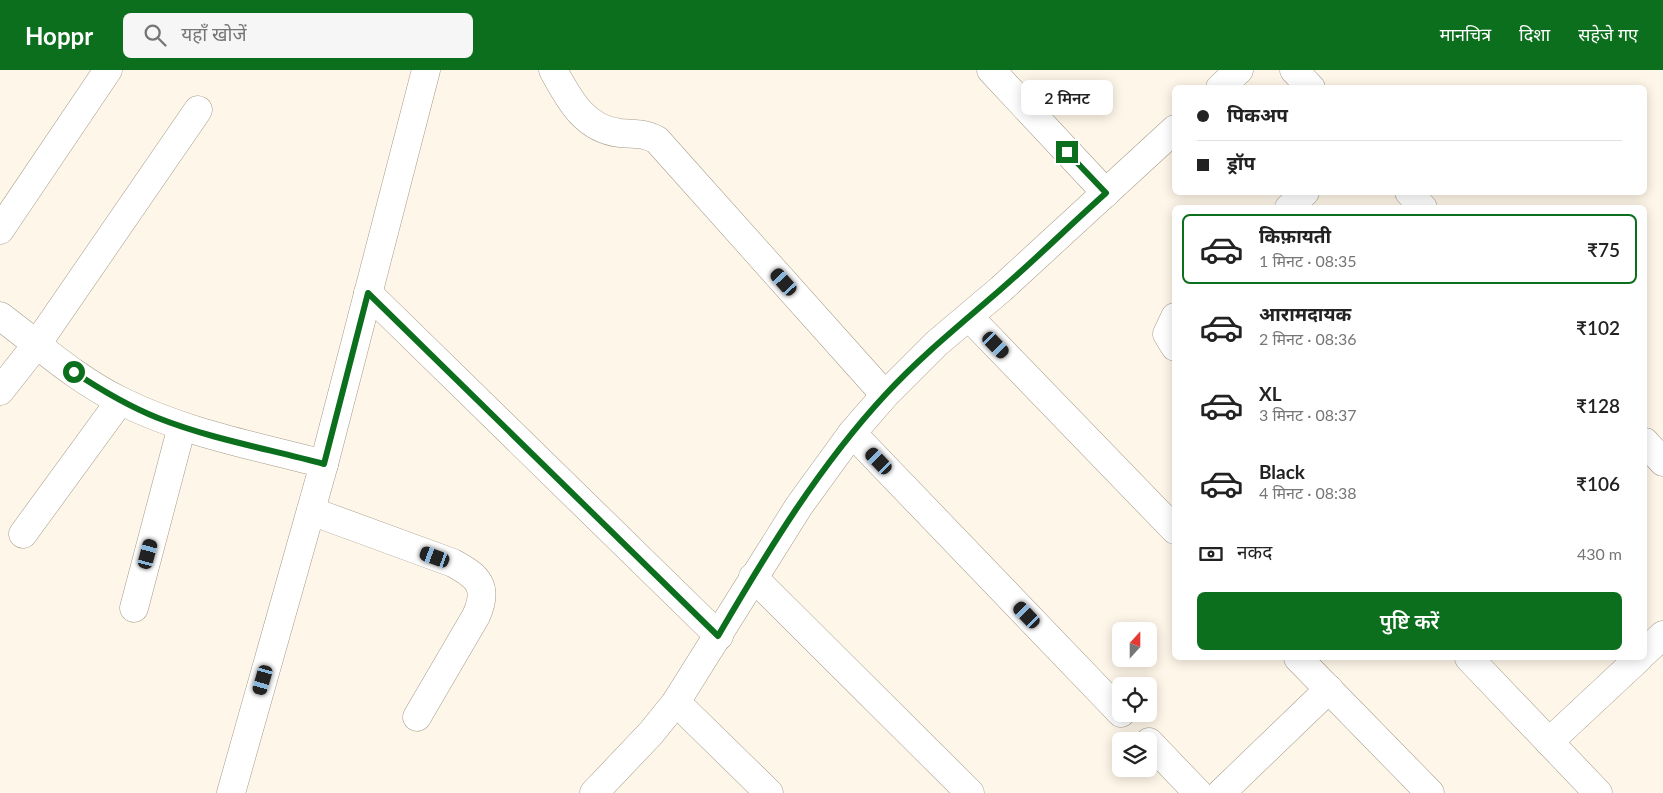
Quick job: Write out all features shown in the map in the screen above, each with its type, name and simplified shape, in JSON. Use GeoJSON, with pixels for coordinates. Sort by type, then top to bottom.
{"type":"FeatureCollection","features":[{"type":"Feature","properties":{"kind":"street"},"geometry":{"type":"LineString","coordinates":[[0,230],[108,70]]}},
{"type":"Feature","properties":{"kind":"street"},"geometry":{"type":"LineString","coordinates":[[231,793],[311,511],[306,459],[368,293],[426,70]]}},
{"type":"Feature","properties":{"kind":"street"},"geometry":{"type":"LineString","coordinates":[[553,70],[568,97],[591,123],[605,130],[648,135],[657,140],[885,395]]}},
{"type":"Feature","properties":{"kind":"street"},"geometry":{"type":"LineString","coordinates":[[991,70],[1106,193]]}},
{"type":"Feature","properties":{"kind":"street"},"geometry":{"type":"LineString","coordinates":[[1294,70],[1308,85]]}},
{"type":"Feature","properties":{"kind":"street"},"geometry":{"type":"LineString","coordinates":[[0,391],[37,344],[198,110]]}},
{"type":"Feature","properties":{"kind":"street"},"geometry":{"type":"LineString","coordinates":[[594,793],[629,758],[676,702],[799,506],[852,433],[885,395],[937,343],[969,317],[1172,132]]}},
{"type":"Feature","properties":{"kind":"street"},"geometry":{"type":"LineString","coordinates":[[1292,205],[1302,195]]}},
{"type":"Feature","properties":{"kind":"street"},"geometry":{"type":"LineString","coordinates":[[1412,195],[1420,205]]}},
{"type":"Feature","properties":{"kind":"street"},"geometry":{"type":"LineString","coordinates":[[368,293],[718,636]]}},
{"type":"Feature","properties":{"kind":"street"},"geometry":{"type":"LineString","coordinates":[[0,316],[74,372],[120,401],[182,426],[306,459]]}},
{"type":"Feature","properties":{"kind":"street"},"geometry":{"type":"LineString","coordinates":[[969,317],[1172,527]]}},
{"type":"Feature","properties":{"kind":"street"},"geometry":{"type":"LineString","coordinates":[[1172,323],[1167,334],[1172,342]]}},
{"type":"Feature","properties":{"kind":"street"},"geometry":{"type":"LineString","coordinates":[[22,534],[120,401]]}},
{"type":"Feature","properties":{"kind":"street"},"geometry":{"type":"LineString","coordinates":[[134,608],[182,426]]}},
{"type":"Feature","properties":{"kind":"street"},"geometry":{"type":"LineString","coordinates":[[852,433],[1112,705]]}},
{"type":"Feature","properties":{"kind":"street"},"geometry":{"type":"LineString","coordinates":[[311,511],[453,563],[469,571],[480,584],[483,600],[476,616],[417,717]]}},
{"type":"Feature","properties":{"kind":"street"},"geometry":{"type":"LineString","coordinates":[[753,577],[970,793]]}},
{"type":"Feature","properties":{"kind":"street"},"geometry":{"type":"LineString","coordinates":[[1647,650],[1663,634]]}},
{"type":"Feature","properties":{"kind":"street"},"geometry":{"type":"LineString","coordinates":[[1300,660],[1430,793]]}},
{"type":"Feature","properties":{"kind":"street"},"geometry":{"type":"LineString","coordinates":[[1471,660],[1598,793]]}},
{"type":"Feature","properties":{"kind":"street"},"geometry":{"type":"LineString","coordinates":[[1549,742],[1637,660]]}},
{"type":"Feature","properties":{"kind":"street"},"geometry":{"type":"LineString","coordinates":[[1221,793],[1329,689]]}},
{"type":"Feature","properties":{"kind":"street"},"geometry":{"type":"LineString","coordinates":[[676,702],[770,793]]}},
{"type":"Feature","properties":{"kind":"street"},"geometry":{"type":"LineString","coordinates":[[1129,722],[1138,732]]}},
{"type":"Feature","properties":{"kind":"street"},"geometry":{"type":"LineString","coordinates":[[1157,751],[1198,793]]}},
{"type":"Feature","properties":{"kind":"route"},"geometry":{"type":"LineString","coordinates":[[74,372],[105,393],[158,418],[198,432],[324,464],[368,293],[718,636],[799,506],[852,433],[885,395],[937,343],[1001,289],[1106,193],[1067,152]]}}]}
